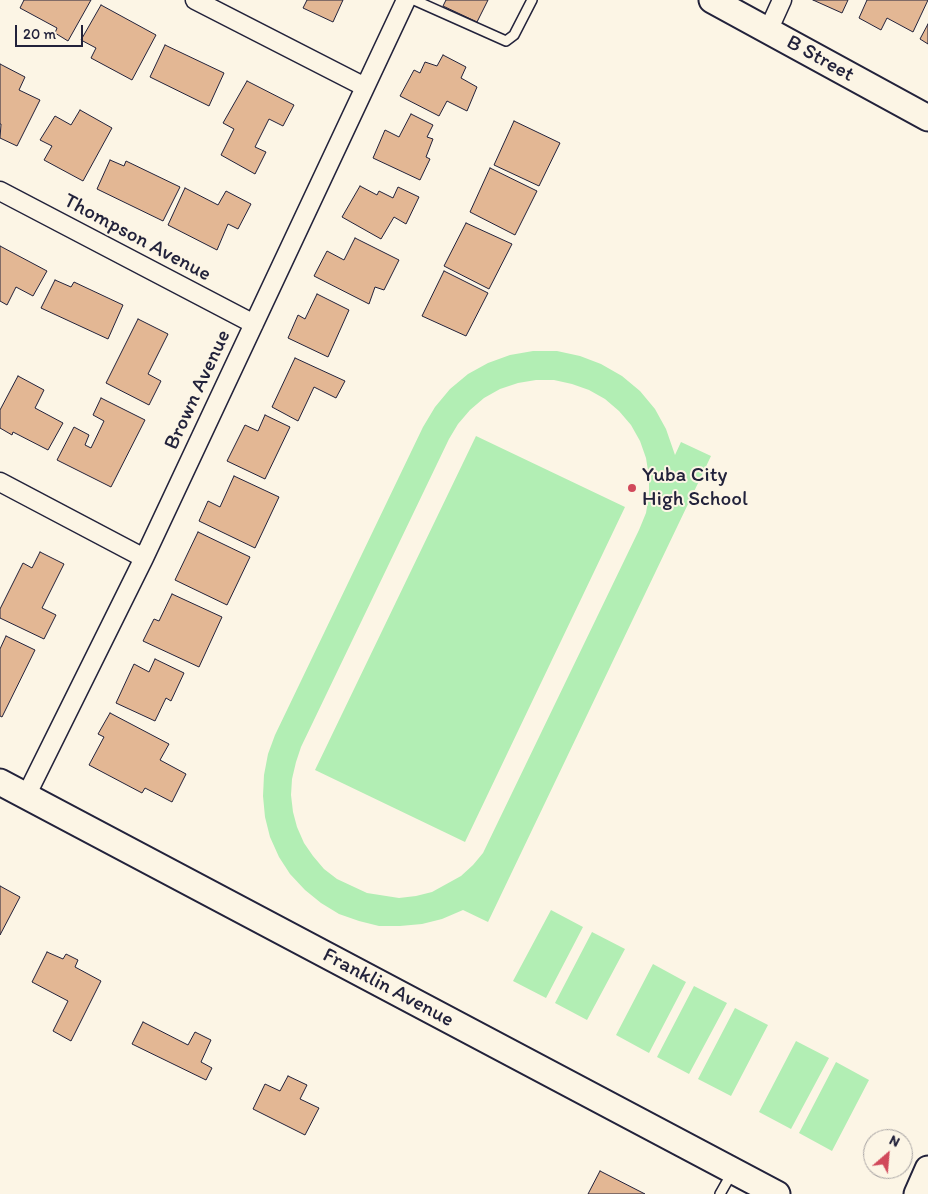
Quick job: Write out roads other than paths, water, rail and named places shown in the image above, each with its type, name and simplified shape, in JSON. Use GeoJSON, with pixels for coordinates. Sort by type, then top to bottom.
{"type":"FeatureCollection","features":[{"type":"Feature","properties":{"kind":"street"},"geometry":{"type":"LineString","coordinates":[[195,0],[365,87]]}},
{"type":"Feature","properties":{"kind":"street","name":"Brown Avenue"},"geometry":{"type":"LineString","coordinates":[[26,796],[144,558],[406,0]]}},
{"type":"Feature","properties":{"kind":"street","name":"B Street"},"geometry":{"type":"LineString","coordinates":[[712,0],[928,118]]}},
{"type":"Feature","properties":{"kind":"street"},"geometry":{"type":"LineString","coordinates":[[768,31],[782,0]]}},
{"type":"Feature","properties":{"kind":"street","name":"Thompson Avenue"},"geometry":{"type":"LineString","coordinates":[[0,191],[254,324]]}},
{"type":"Feature","properties":{"kind":"street"},"geometry":{"type":"LineString","coordinates":[[0,482],[144,558]]}},
{"type":"Feature","properties":{"kind":"street","name":"Franklin Avenue"},"geometry":{"type":"LineString","coordinates":[[0,782],[777,1194]]}},
{"type":"Feature","properties":{"kind":"street"},"geometry":{"type":"LineString","coordinates":[[917,1194],[928,1169]]}},
{"type":"Feature","properties":{"kind":"lane"},"geometry":{"type":"LineString","coordinates":[[414,0],[506,41],[514,34],[532,0]]}},
{"type":"Feature","properties":{"kind":"lane"},"geometry":{"type":"LineString","coordinates":[[720,1194],[733,1171]]}},
{"type":"Feature","properties":{"kind":"place","name":"Yuba City High School"},"geometry":{"type":"Point","coordinates":[632,488]}}]}
